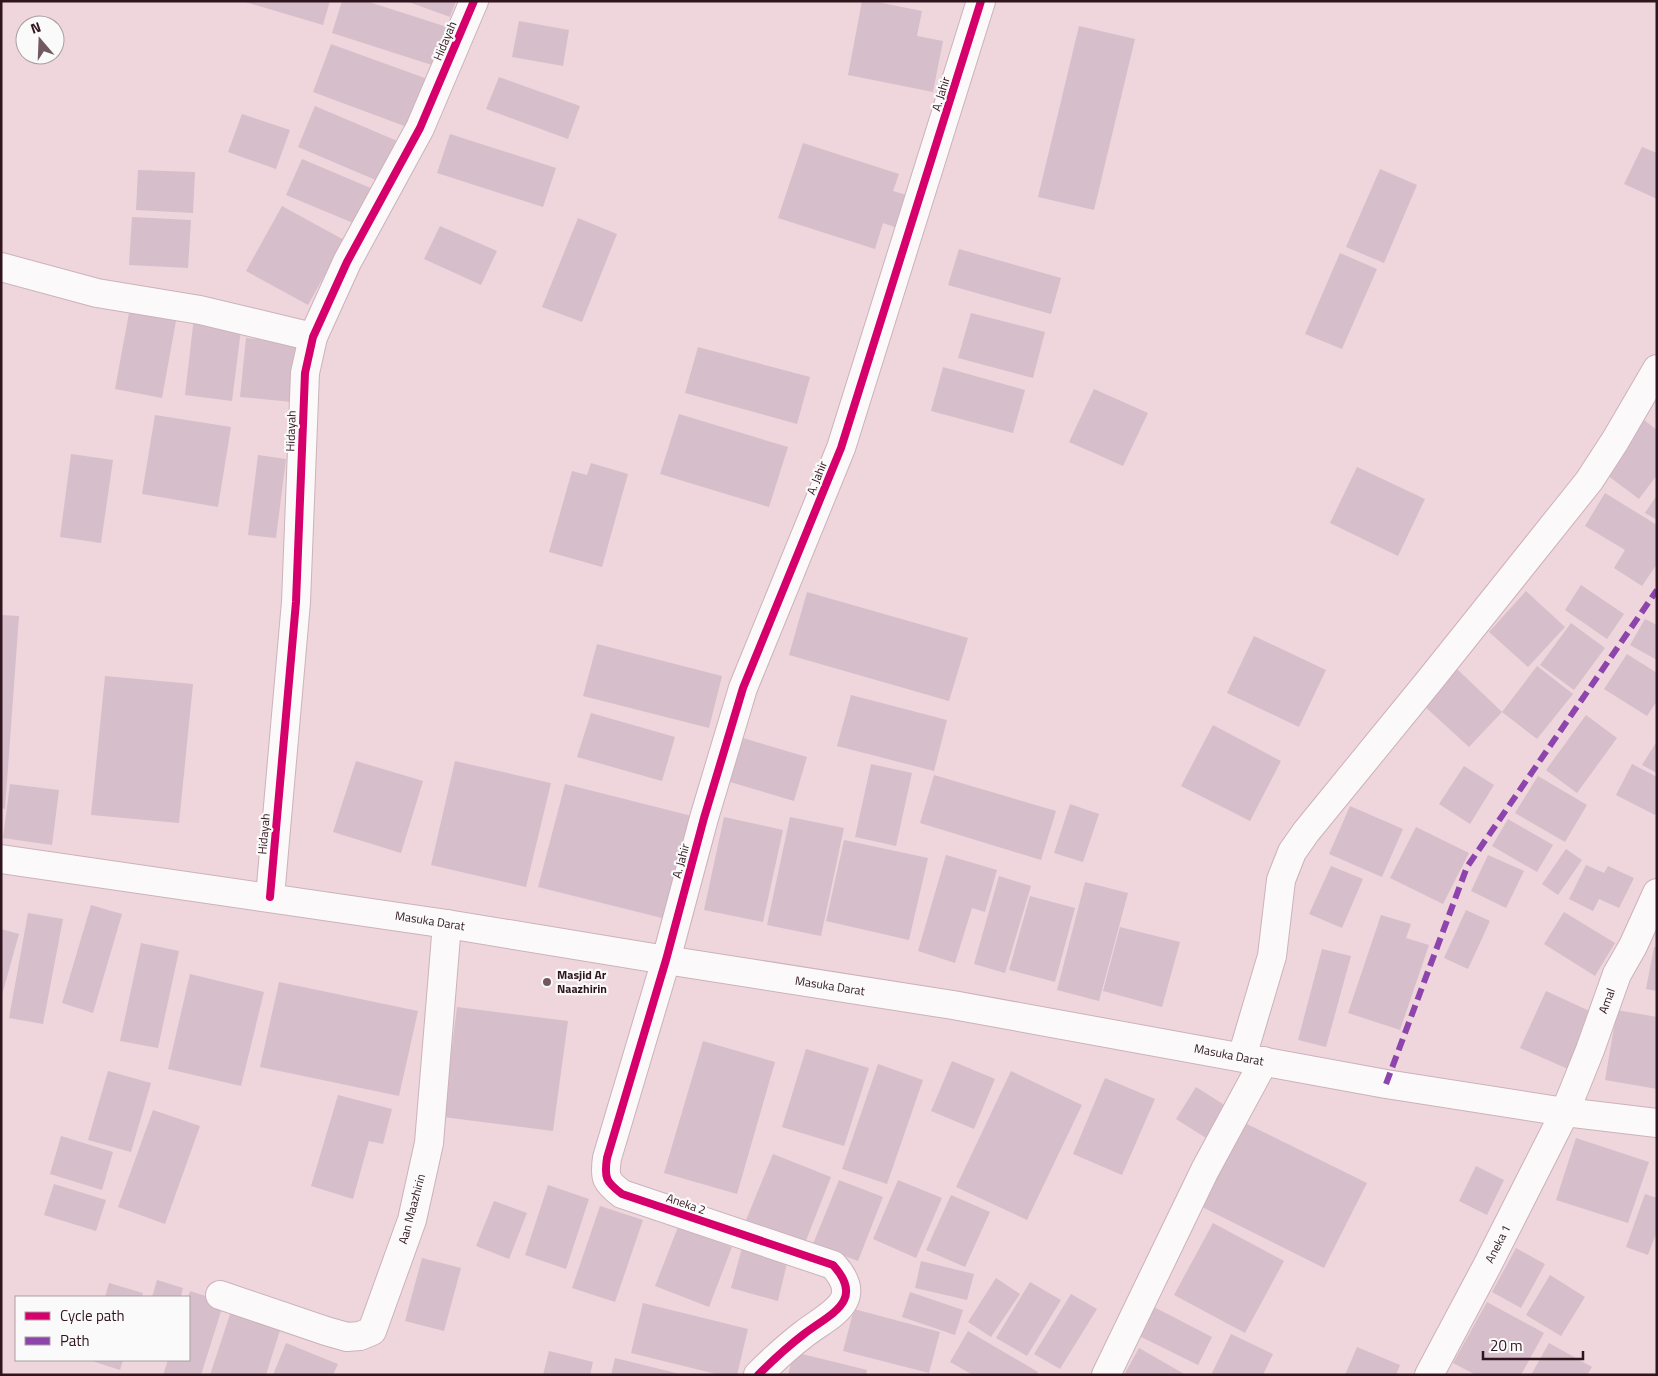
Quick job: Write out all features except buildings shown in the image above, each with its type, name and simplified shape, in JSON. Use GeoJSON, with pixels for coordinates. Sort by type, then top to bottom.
{"type":"FeatureCollection","features":[{"type":"Feature","properties":{"kind":"street","name":"Hidayah"},"geometry":{"type":"LineString","coordinates":[[270,897],[296,602],[305,373],[313,337],[347,262],[420,128],[474,1]]}},
{"type":"Feature","properties":{"kind":"street","name":"A. Jahir"},"geometry":{"type":"LineString","coordinates":[[666,960],[704,818],[744,688],[841,448],[982,1]]}},
{"type":"Feature","properties":{"kind":"street"},"geometry":{"type":"LineString","coordinates":[[1,267],[97,293],[200,310],[313,337]]}},
{"type":"Feature","properties":{"kind":"street"},"geometry":{"type":"LineString","coordinates":[[1106,1375],[1206,1170],[1253,1059],[1272,956],[1281,880],[1292,852],[1306,832],[1589,481],[1657,369]]}},
{"type":"Feature","properties":{"kind":"street","name":"Masuka Darat"},"geometry":{"type":"LineString","coordinates":[[1,859],[447,924],[953,1005],[1395,1085],[1565,1112],[1657,1123]]}},
{"type":"Feature","properties":{"kind":"street","name":"Amal"},"geometry":{"type":"LineString","coordinates":[[1565,1112],[1590,1050],[1617,974],[1633,946],[1657,893]]}},
{"type":"Feature","properties":{"kind":"street","name":"Aan Maazhirin"},"geometry":{"type":"LineString","coordinates":[[220,1294],[347,1337],[360,1336],[372,1331],[412,1220],[429,1143],[447,924]]}},
{"type":"Feature","properties":{"kind":"street","name":"Aneka 2"},"geometry":{"type":"LineString","coordinates":[[666,960],[607,1158],[605,1171],[607,1181],[622,1194],[833,1265],[843,1276],[846,1286],[844,1301],[833,1314],[780,1353],[758,1375]]}},
{"type":"Feature","properties":{"kind":"street","name":"Aneka 1"},"geometry":{"type":"LineString","coordinates":[[1429,1375],[1488,1266],[1565,1112]]}},
{"type":"Feature","properties":{"kind":"marked path"},"geometry":{"type":"LineString","coordinates":[[1386,1084],[1467,867],[1657,590]]}},
{"type":"Feature","properties":{"kind":"cycle path"},"geometry":{"type":"LineString","coordinates":[[270,897],[296,602],[305,373],[313,337],[347,262],[420,128],[474,1]]}},
{"type":"Feature","properties":{"kind":"cycle path"},"geometry":{"type":"LineString","coordinates":[[758,1375],[804,1334],[841,1306],[846,1288],[842,1277],[833,1265],[622,1194],[607,1179],[607,1158],[666,960],[704,818],[743,688],[841,448],[981,1]]}},
{"type":"Feature","properties":{"kind":"place","name":"Masjid Ar Naazhirin"},"geometry":{"type":"Point","coordinates":[547,982]}}]}
